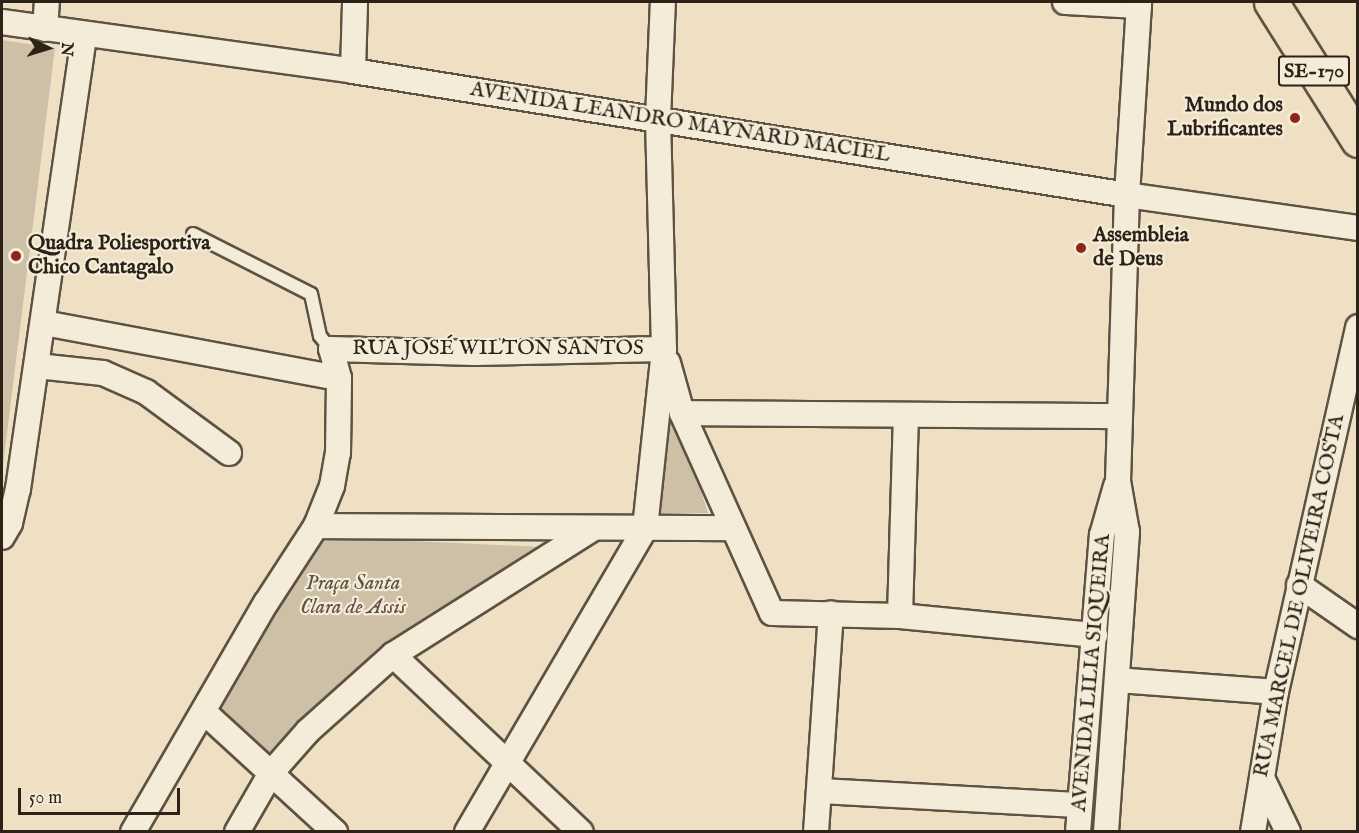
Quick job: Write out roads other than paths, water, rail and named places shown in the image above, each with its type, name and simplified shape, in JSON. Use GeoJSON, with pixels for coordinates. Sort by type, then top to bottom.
{"type":"FeatureCollection","features":[{"type":"Feature","properties":{"kind":"main road","name":"SE-170"},"geometry":{"type":"LineString","coordinates":[[1271,2],[1358,140]]}},
{"type":"Feature","properties":{"kind":"street"},"geometry":{"type":"LineString","coordinates":[[45,29],[47,2]]}},
{"type":"Feature","properties":{"kind":"street"},"geometry":{"type":"LineString","coordinates":[[353,71],[355,2]]}},
{"type":"Feature","properties":{"kind":"street"},"geometry":{"type":"LineString","coordinates":[[467,831],[645,528],[664,349],[658,119],[663,2]]}},
{"type":"Feature","properties":{"kind":"street"},"geometry":{"type":"LineString","coordinates":[[1065,2],[1139,4]]}},
{"type":"Feature","properties":{"kind":"street","name":"AVENIDA LILIA SIQUEIRA"},"geometry":{"type":"LineString","coordinates":[[1106,831],[1127,532],[1118,481],[1119,416],[1127,195],[1139,4]]}},
{"type":"Feature","properties":{"kind":"street","name":"AVENIDA LEANDRO MAYNARD MACIEL"},"geometry":{"type":"LineString","coordinates":[[2,22],[84,36],[353,71],[1127,195],[1358,228]]}},
{"type":"Feature","properties":{"kind":"street"},"geometry":{"type":"LineString","coordinates":[[2,537],[10,523],[18,489],[84,36]]}},
{"type":"Feature","properties":{"kind":"street"},"geometry":{"type":"LineString","coordinates":[[44,323],[339,378]]}},
{"type":"Feature","properties":{"kind":"street","name":"RUA MARCEL DE OLIVEIRA COSTA"},"geometry":{"type":"LineString","coordinates":[[1253,831],[1276,692],[1358,327]]}},
{"type":"Feature","properties":{"kind":"street"},"geometry":{"type":"LineString","coordinates":[[133,831],[316,526],[332,486],[338,453],[339,378],[331,349]]}},
{"type":"Feature","properties":{"kind":"street","name":"RUA JOSÉ WILTON SANTOS"},"geometry":{"type":"LineString","coordinates":[[331,349],[475,353],[664,349]]}},
{"type":"Feature","properties":{"kind":"street"},"geometry":{"type":"LineString","coordinates":[[664,349],[682,413],[731,528],[772,613],[900,616],[1095,635]]}},
{"type":"Feature","properties":{"kind":"street"},"geometry":{"type":"LineString","coordinates":[[37,366],[103,373],[146,392],[229,453]]}},
{"type":"Feature","properties":{"kind":"street"},"geometry":{"type":"LineString","coordinates":[[682,413],[1119,416]]}},
{"type":"Feature","properties":{"kind":"street"},"geometry":{"type":"LineString","coordinates":[[900,616],[906,415]]}},
{"type":"Feature","properties":{"kind":"street","name":"AVENIDA LILIA SIQUEIRA"},"geometry":{"type":"LineString","coordinates":[[1078,831],[1102,535],[1118,481]]}},
{"type":"Feature","properties":{"kind":"street"},"geometry":{"type":"LineString","coordinates":[[316,526],[731,528]]}},
{"type":"Feature","properties":{"kind":"street"},"geometry":{"type":"LineString","coordinates":[[237,831],[271,773],[308,730],[393,655],[592,529]]}},
{"type":"Feature","properties":{"kind":"street"},"geometry":{"type":"LineString","coordinates":[[1299,585],[1358,626]]}},
{"type":"Feature","properties":{"kind":"street"},"geometry":{"type":"LineString","coordinates":[[816,831],[831,614]]}},
{"type":"Feature","properties":{"kind":"street"},"geometry":{"type":"LineString","coordinates":[[393,655],[506,765],[581,831]]}},
{"type":"Feature","properties":{"kind":"street"},"geometry":{"type":"LineString","coordinates":[[1117,680],[1276,692]]}},
{"type":"Feature","properties":{"kind":"street"},"geometry":{"type":"LineString","coordinates":[[204,712],[335,831]]}},
{"type":"Feature","properties":{"kind":"street"},"geometry":{"type":"LineString","coordinates":[[1262,778],[1288,831]]}},
{"type":"Feature","properties":{"kind":"street"},"geometry":{"type":"LineString","coordinates":[[819,791],[1079,805]]}},
{"type":"Feature","properties":{"kind":"lane"},"geometry":{"type":"LineString","coordinates":[[193,234],[311,294],[320,336],[331,349]]}},
{"type":"Feature","properties":{"kind":"place","name":"Mundo dos Lubrificantes"},"geometry":{"type":"Point","coordinates":[1295,118]}},
{"type":"Feature","properties":{"kind":"place","name":"Assembleia de Deus"},"geometry":{"type":"Point","coordinates":[1081,248]}},
{"type":"Feature","properties":{"kind":"place","name":"Quadra Poliesportiva Chico Cantagalo"},"geometry":{"type":"Point","coordinates":[16,256]}},
{"type":"Feature","properties":{"kind":"park label","name":"Praça Santa Clara de Assis"},"geometry":{"type":"Point","coordinates":[353,596]}}]}
